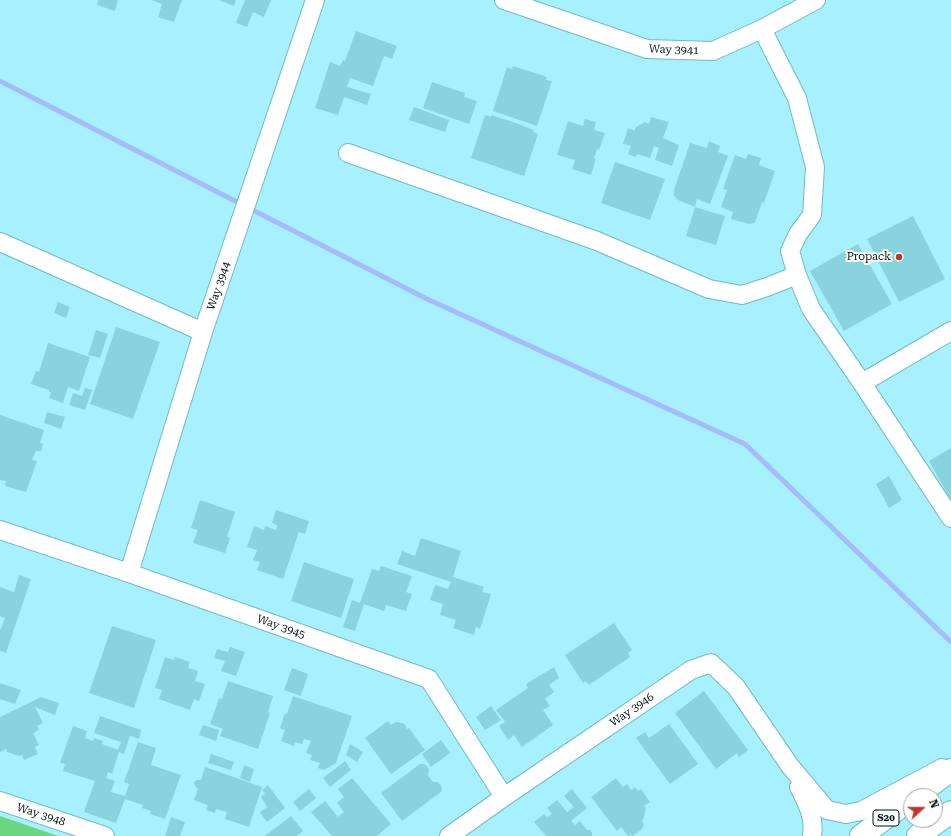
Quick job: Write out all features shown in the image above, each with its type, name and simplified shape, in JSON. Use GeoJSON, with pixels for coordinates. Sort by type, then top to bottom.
{"type":"FeatureCollection","features":[{"type":"Feature","properties":{"kind":"main road"},"geometry":{"type":"LineString","coordinates":[[927,788],[951,770]]}},
{"type":"Feature","properties":{"kind":"main road","name":"S20"},"geometry":{"type":"LineString","coordinates":[[861,836],[903,805]]}},
{"type":"Feature","properties":{"kind":"main road"},"geometry":{"type":"LineString","coordinates":[[918,836],[951,812]]}},
{"type":"Feature","properties":{"kind":"street","name":"Way 3944"},"geometry":{"type":"LineString","coordinates":[[129,573],[204,332],[315,0]]}},
{"type":"Feature","properties":{"kind":"street","name":"Way 3941"},"geometry":{"type":"LineString","coordinates":[[504,0],[647,50],[713,51],[762,29],[816,0]]}},
{"type":"Feature","properties":{"kind":"street"},"geometry":{"type":"LineString","coordinates":[[762,29],[797,98],[815,168],[812,214],[798,234],[790,250],[797,275],[811,309],[951,518]]}},
{"type":"Feature","properties":{"kind":"street"},"geometry":{"type":"LineString","coordinates":[[348,153],[597,241],[709,288],[742,295],[797,275]]}},
{"type":"Feature","properties":{"kind":"street"},"geometry":{"type":"LineString","coordinates":[[0,242],[204,332]]}},
{"type":"Feature","properties":{"kind":"street"},"geometry":{"type":"LineString","coordinates":[[862,383],[951,331]]}},
{"type":"Feature","properties":{"kind":"street","name":"Way 3945"},"geometry":{"type":"LineString","coordinates":[[0,530],[129,573],[429,679],[504,797]]}},
{"type":"Feature","properties":{"kind":"street","name":"Way 3946"},"geometry":{"type":"LineString","coordinates":[[449,836],[691,670],[711,663],[736,687],[790,766],[827,810],[846,814],[861,811],[951,762]]}},
{"type":"Feature","properties":{"kind":"street","name":"Way 3946"},"geometry":{"type":"LineString","coordinates":[[790,766],[810,809],[813,827],[812,836]]}},
{"type":"Feature","properties":{"kind":"street","name":"Way 3948"},"geometry":{"type":"LineString","coordinates":[[0,801],[105,836]]}},
{"type":"Feature","properties":{"kind":"green space"},"geometry":{"type":"Polygon","coordinates":[[[0,816],[58,836],[0,836],[0,816]]]}},
{"type":"Feature","properties":{"kind":"building"},"geometry":{"type":"Polygon","coordinates":[[[98,0],[118,0],[115,11],[97,5],[98,0]]]}},
{"type":"Feature","properties":{"kind":"building"},"geometry":{"type":"Polygon","coordinates":[[[151,0],[182,0],[174,22],[158,17],[162,4],[151,0]]]}},
{"type":"Feature","properties":{"kind":"building"},"geometry":{"type":"Polygon","coordinates":[[[219,0],[236,0],[234,6],[219,0]]]}},
{"type":"Feature","properties":{"kind":"building"},"geometry":{"type":"Polygon","coordinates":[[[245,0],[271,0],[264,17],[253,12],[247,27],[236,23],[245,0]]]}},
{"type":"Feature","properties":{"kind":"building"},"geometry":{"type":"Polygon","coordinates":[[[356,31],[397,46],[392,59],[384,56],[373,86],[350,78],[347,87],[371,94],[367,105],[344,97],[338,115],[315,108],[330,62],[340,66],[343,60],[345,61],[356,31]]]}},
{"type":"Feature","properties":{"kind":"building"},"geometry":{"type":"Polygon","coordinates":[[[513,66],[547,77],[546,80],[552,81],[537,126],[493,111],[507,67],[512,69],[513,66]]]}},
{"type":"Feature","properties":{"kind":"building"},"geometry":{"type":"Polygon","coordinates":[[[432,82],[465,93],[464,97],[477,101],[469,124],[423,108],[432,82]]]}},
{"type":"Feature","properties":{"kind":"building"},"geometry":{"type":"Polygon","coordinates":[[[414,107],[449,120],[445,132],[409,120],[414,107]]]}},
{"type":"Feature","properties":{"kind":"building"},"geometry":{"type":"Polygon","coordinates":[[[485,115],[491,117],[491,115],[513,122],[534,130],[533,132],[538,134],[524,176],[471,158],[485,115]]]}},
{"type":"Feature","properties":{"kind":"building"},"geometry":{"type":"Polygon","coordinates":[[[651,117],[669,122],[663,138],[679,145],[672,166],[655,160],[659,148],[654,146],[650,158],[637,154],[636,157],[628,154],[631,146],[623,144],[628,128],[635,131],[636,127],[645,122],[649,124],[651,117]]]}},
{"type":"Feature","properties":{"kind":"building"},"geometry":{"type":"Polygon","coordinates":[[[585,119],[596,122],[594,130],[605,133],[599,150],[597,149],[594,158],[596,159],[591,175],[572,169],[575,160],[557,155],[568,121],[583,126],[585,119]]]}},
{"type":"Feature","properties":{"kind":"building"},"geometry":{"type":"Polygon","coordinates":[[[709,141],[720,146],[718,152],[728,156],[710,204],[697,199],[695,207],[678,200],[674,196],[674,190],[690,143],[707,148],[709,141]]]}},
{"type":"Feature","properties":{"kind":"building"},"geometry":{"type":"Polygon","coordinates":[[[748,154],[761,158],[759,165],[775,171],[764,203],[762,202],[756,220],[754,223],[749,224],[731,219],[733,212],[721,207],[727,190],[723,189],[735,155],[746,159],[748,154]]]}},
{"type":"Feature","properties":{"kind":"building"},"geometry":{"type":"Polygon","coordinates":[[[615,162],[665,179],[650,220],[601,203],[615,162]]]}},
{"type":"Feature","properties":{"kind":"building"},"geometry":{"type":"Polygon","coordinates":[[[695,207],[725,216],[716,245],[686,236],[695,207]]]}},
{"type":"Feature","properties":{"kind":"building"},"geometry":{"type":"Polygon","coordinates":[[[913,216],[945,279],[899,302],[867,239],[913,216]]]}},
{"type":"Feature","properties":{"kind":"building"},"geometry":{"type":"Polygon","coordinates":[[[858,244],[892,304],[844,331],[810,271],[858,244]]]}},
{"type":"Feature","properties":{"kind":"building"},"geometry":{"type":"Polygon","coordinates":[[[58,302],[70,307],[66,318],[54,313],[58,302]]]}},
{"type":"Feature","properties":{"kind":"building"},"geometry":{"type":"Polygon","coordinates":[[[116,327],[160,342],[133,419],[90,404],[116,327]]]}},
{"type":"Feature","properties":{"kind":"building"},"geometry":{"type":"Polygon","coordinates":[[[96,330],[108,334],[100,358],[88,355],[96,330]]]}},
{"type":"Feature","properties":{"kind":"building"},"geometry":{"type":"Polygon","coordinates":[[[48,343],[90,357],[79,391],[68,387],[63,403],[49,398],[51,392],[49,392],[49,390],[31,384],[36,371],[39,372],[48,343]]]}},
{"type":"Feature","properties":{"kind":"building"},"geometry":{"type":"Polygon","coordinates":[[[85,388],[92,390],[85,410],[69,405],[73,393],[82,396],[85,388]]]}},
{"type":"Feature","properties":{"kind":"building"},"geometry":{"type":"Polygon","coordinates":[[[47,412],[65,417],[61,429],[44,423],[47,412]]]}},
{"type":"Feature","properties":{"kind":"building"},"geometry":{"type":"Polygon","coordinates":[[[0,415],[44,430],[40,443],[43,444],[41,451],[36,451],[32,460],[37,461],[26,492],[5,486],[6,481],[0,480],[0,415]]]}},
{"type":"Feature","properties":{"kind":"building"},"geometry":{"type":"Polygon","coordinates":[[[951,448],[951,500],[929,461],[951,448]]]}},
{"type":"Feature","properties":{"kind":"building"},"geometry":{"type":"Polygon","coordinates":[[[889,476],[902,500],[889,508],[876,484],[889,476]]]}},
{"type":"Feature","properties":{"kind":"building"},"geometry":{"type":"Polygon","coordinates":[[[200,500],[235,512],[227,537],[230,538],[225,553],[193,543],[198,530],[191,528],[200,500]]]}},
{"type":"Feature","properties":{"kind":"building"},"geometry":{"type":"Polygon","coordinates":[[[276,510],[309,521],[305,534],[299,532],[283,579],[257,570],[260,562],[253,560],[257,550],[247,547],[254,526],[264,530],[265,526],[276,530],[277,525],[272,523],[276,510]]]}},
{"type":"Feature","properties":{"kind":"building"},"geometry":{"type":"Polygon","coordinates":[[[421,538],[461,551],[453,577],[484,587],[482,592],[491,594],[480,629],[476,627],[474,635],[453,628],[456,620],[440,615],[443,604],[430,600],[435,585],[448,589],[451,582],[397,564],[402,551],[415,556],[421,538]]]}},
{"type":"Feature","properties":{"kind":"building"},"geometry":{"type":"Polygon","coordinates":[[[304,562],[354,579],[341,618],[291,601],[304,562]]]}},
{"type":"Feature","properties":{"kind":"building"},"geometry":{"type":"Polygon","coordinates":[[[381,566],[412,576],[406,592],[412,594],[406,611],[386,605],[384,611],[364,604],[355,631],[343,627],[352,600],[360,603],[372,569],[379,571],[381,566]]]}},
{"type":"Feature","properties":{"kind":"building"},"geometry":{"type":"Polygon","coordinates":[[[19,575],[31,579],[6,653],[0,651],[0,629],[5,618],[0,616],[0,587],[14,592],[19,575]]]}},
{"type":"Feature","properties":{"kind":"building"},"geometry":{"type":"Polygon","coordinates":[[[614,623],[632,650],[628,653],[630,657],[589,685],[586,681],[583,683],[565,655],[614,623]]]}},
{"type":"Feature","properties":{"kind":"building"},"geometry":{"type":"Polygon","coordinates":[[[112,626],[156,640],[134,708],[89,693],[112,626]]]}},
{"type":"Feature","properties":{"kind":"building"},"geometry":{"type":"Polygon","coordinates":[[[230,647],[245,652],[236,676],[221,671],[225,661],[214,658],[217,649],[228,652],[230,647]]]}},
{"type":"Feature","properties":{"kind":"building"},"geometry":{"type":"Polygon","coordinates":[[[165,657],[174,660],[175,657],[190,662],[188,668],[198,671],[195,681],[205,684],[199,701],[194,699],[190,710],[159,699],[162,690],[155,688],[165,657]]]}},
{"type":"Feature","properties":{"kind":"building"},"geometry":{"type":"Polygon","coordinates":[[[554,667],[559,678],[549,685],[554,692],[545,699],[550,706],[543,710],[553,725],[522,747],[514,735],[508,740],[499,726],[505,722],[496,710],[528,688],[526,684],[554,667]]]}},
{"type":"Feature","properties":{"kind":"building"},"geometry":{"type":"Polygon","coordinates":[[[292,668],[308,674],[301,696],[284,690],[292,668]]]}},
{"type":"Feature","properties":{"kind":"building"},"geometry":{"type":"Polygon","coordinates":[[[228,681],[273,696],[268,712],[270,713],[258,749],[220,736],[223,729],[210,724],[219,698],[222,699],[228,681]]]}},
{"type":"Feature","properties":{"kind":"building"},"geometry":{"type":"Polygon","coordinates":[[[0,683],[21,690],[15,704],[0,699],[0,683]]]}},
{"type":"Feature","properties":{"kind":"building"},"geometry":{"type":"Polygon","coordinates":[[[704,691],[748,750],[739,757],[737,753],[716,769],[675,713],[704,691]]]}},
{"type":"Feature","properties":{"kind":"building"},"geometry":{"type":"Polygon","coordinates":[[[293,696],[352,716],[336,763],[324,770],[318,768],[320,763],[310,760],[312,755],[306,753],[311,741],[304,739],[302,744],[295,742],[294,746],[281,741],[285,730],[280,728],[285,713],[287,714],[293,696]]]}},
{"type":"Feature","properties":{"kind":"building"},"geometry":{"type":"Polygon","coordinates":[[[41,697],[59,703],[55,715],[35,707],[43,723],[37,726],[39,730],[33,733],[39,745],[35,747],[38,754],[24,760],[22,755],[19,756],[7,752],[6,749],[0,752],[0,717],[41,697]]]}},
{"type":"Feature","properties":{"kind":"building"},"geometry":{"type":"Polygon","coordinates":[[[491,706],[501,720],[485,730],[476,717],[491,706]]]}},
{"type":"Feature","properties":{"kind":"building"},"geometry":{"type":"Polygon","coordinates":[[[100,716],[141,730],[139,739],[130,736],[124,754],[119,752],[112,774],[108,772],[106,778],[115,781],[111,792],[125,796],[129,784],[124,782],[138,742],[156,748],[151,765],[181,775],[165,819],[150,814],[151,811],[142,808],[143,805],[125,799],[116,823],[84,812],[95,781],[63,771],[65,764],[60,763],[73,726],[87,731],[85,738],[93,741],[94,738],[103,741],[102,744],[118,750],[121,742],[94,733],[100,716]]]}},
{"type":"Feature","properties":{"kind":"building"},"geometry":{"type":"Polygon","coordinates":[[[388,721],[391,725],[396,722],[403,723],[407,729],[409,728],[425,750],[391,774],[365,738],[388,721]]]}},
{"type":"Feature","properties":{"kind":"building"},"geometry":{"type":"Polygon","coordinates":[[[669,724],[698,764],[670,784],[636,738],[645,732],[649,738],[669,724]]]}},
{"type":"Feature","properties":{"kind":"building"},"geometry":{"type":"Polygon","coordinates":[[[203,725],[219,730],[216,741],[199,735],[203,725]]]}},
{"type":"Feature","properties":{"kind":"building"},"geometry":{"type":"Polygon","coordinates":[[[441,740],[450,753],[431,767],[422,754],[441,740]]]}},
{"type":"Feature","properties":{"kind":"building"},"geometry":{"type":"Polygon","coordinates":[[[350,744],[363,752],[357,762],[346,755],[350,744]]]}},
{"type":"Feature","properties":{"kind":"building"},"geometry":{"type":"Polygon","coordinates":[[[211,754],[234,762],[231,770],[208,763],[211,754]]]}},
{"type":"Feature","properties":{"kind":"building"},"geometry":{"type":"Polygon","coordinates":[[[345,761],[351,770],[330,787],[323,778],[345,761]]]}},
{"type":"Feature","properties":{"kind":"building"},"geometry":{"type":"Polygon","coordinates":[[[420,764],[427,766],[429,770],[428,775],[433,782],[437,782],[441,785],[442,791],[402,821],[381,793],[420,764]]]}},
{"type":"Feature","properties":{"kind":"building"},"geometry":{"type":"Polygon","coordinates":[[[244,765],[254,769],[250,782],[240,778],[244,765]]]}},
{"type":"Feature","properties":{"kind":"building"},"geometry":{"type":"Polygon","coordinates":[[[205,767],[262,787],[249,827],[225,819],[227,812],[216,809],[215,813],[206,810],[208,805],[194,800],[198,789],[194,782],[201,780],[205,767]]]}},
{"type":"Feature","properties":{"kind":"building"},"geometry":{"type":"Polygon","coordinates":[[[352,778],[391,824],[377,836],[332,836],[311,812],[325,801],[338,817],[344,812],[337,803],[344,797],[338,789],[352,778]]]}},
{"type":"Feature","properties":{"kind":"building"},"geometry":{"type":"Polygon","coordinates":[[[616,778],[623,787],[627,784],[631,790],[635,787],[638,791],[641,789],[650,802],[644,806],[646,808],[642,821],[644,825],[641,830],[633,836],[631,836],[632,834],[628,836],[621,827],[617,831],[591,797],[616,778]]]}},
{"type":"Feature","properties":{"kind":"building"},"geometry":{"type":"Polygon","coordinates":[[[268,785],[285,808],[267,822],[260,812],[267,807],[261,797],[265,794],[262,790],[268,785]]]}},
{"type":"Feature","properties":{"kind":"building"},"geometry":{"type":"Polygon","coordinates":[[[309,789],[316,798],[300,811],[293,802],[309,789]]]}},
{"type":"Feature","properties":{"kind":"building"},"geometry":{"type":"Polygon","coordinates":[[[572,789],[587,808],[571,821],[575,825],[580,821],[587,830],[591,830],[592,836],[546,836],[534,822],[544,814],[547,817],[552,814],[547,808],[557,800],[567,812],[574,807],[564,796],[572,789]]]}},
{"type":"Feature","properties":{"kind":"building"},"geometry":{"type":"Polygon","coordinates":[[[291,816],[303,831],[297,836],[265,836],[291,816]]]}},
{"type":"Feature","properties":{"kind":"building"},"geometry":{"type":"Polygon","coordinates":[[[171,817],[185,822],[180,836],[165,836],[171,817]]]}},
{"type":"Feature","properties":{"kind":"waterway"},"geometry":{"type":"LineString","coordinates":[[0,81],[425,298],[745,444],[951,642]]}},
{"type":"Feature","properties":{"kind":"place","name":"Propack"},"geometry":{"type":"Point","coordinates":[899,257]}}]}
